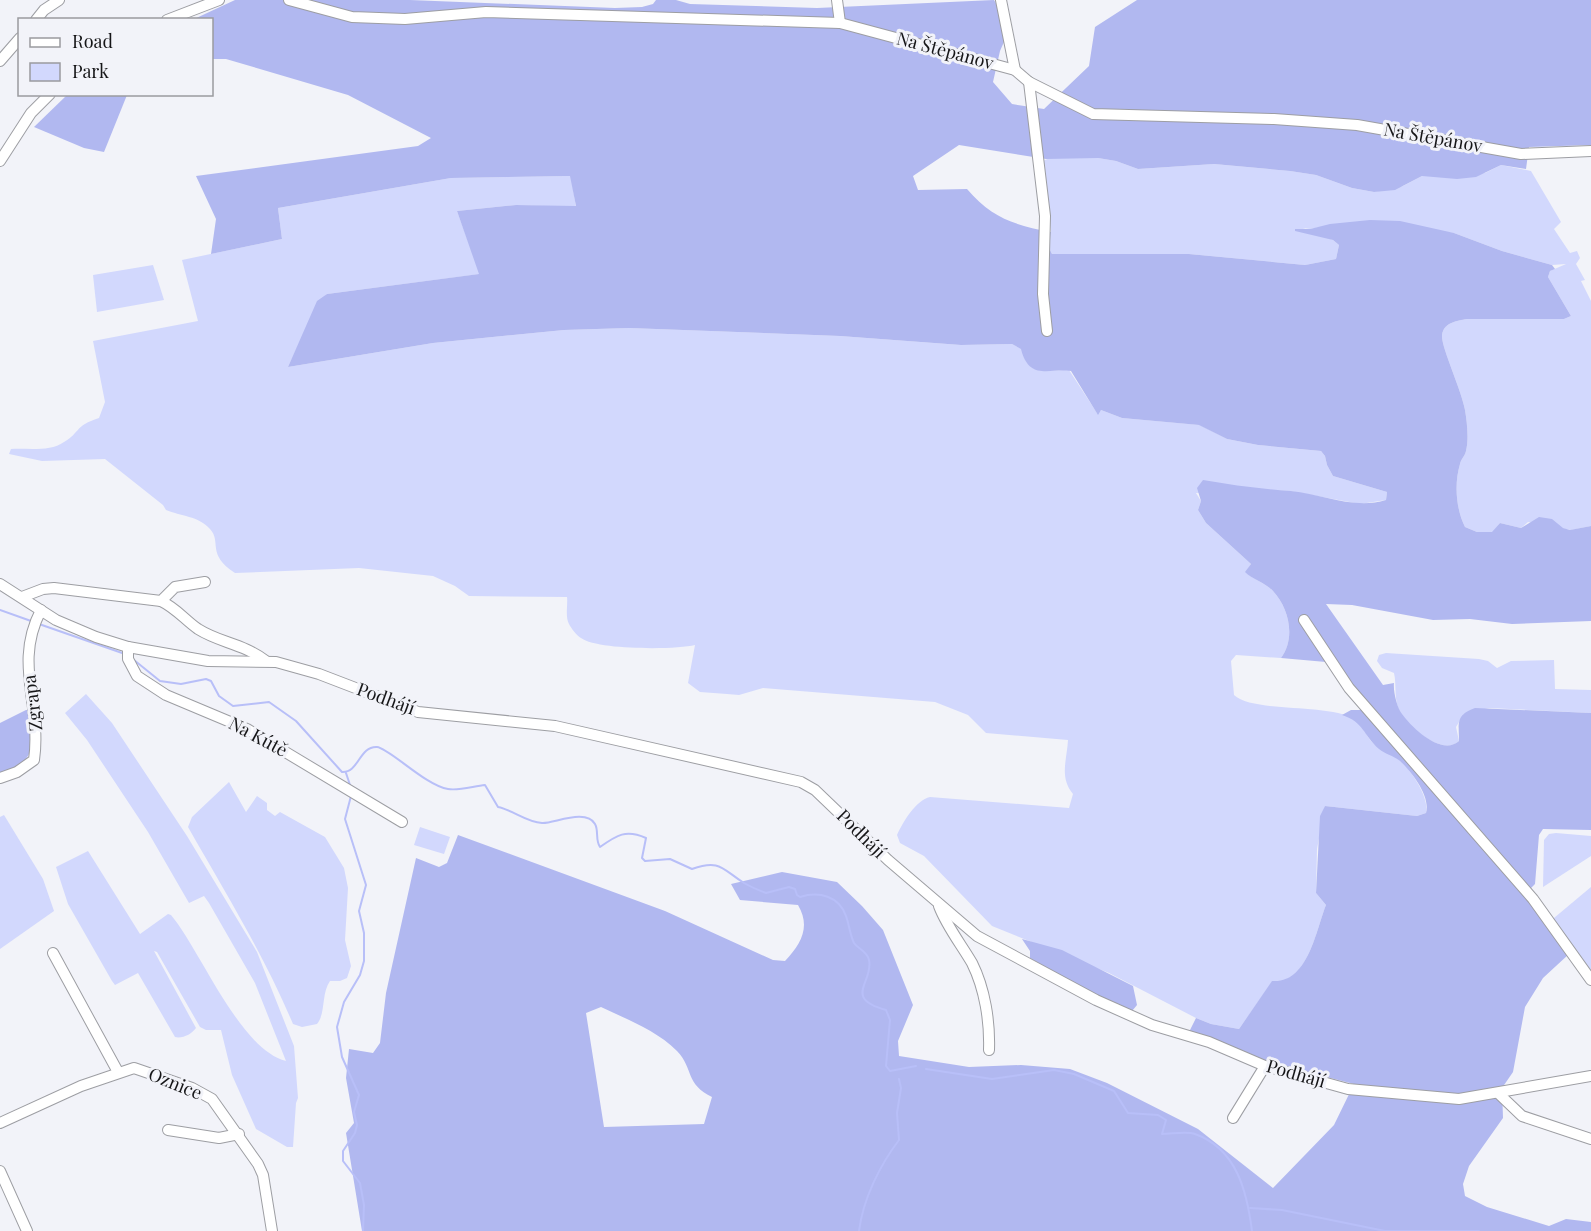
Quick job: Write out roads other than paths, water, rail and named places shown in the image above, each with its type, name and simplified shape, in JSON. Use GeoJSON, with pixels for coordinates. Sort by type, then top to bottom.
{"type":"FeatureCollection","features":[{"type":"Feature","properties":{"kind":"street"},"geometry":{"type":"LineString","coordinates":[[38,18],[44,10],[59,0]]}},
{"type":"Feature","properties":{"kind":"street"},"geometry":{"type":"LineString","coordinates":[[172,18],[219,0]]}},
{"type":"Feature","properties":{"kind":"street","name":"Na Štěpánov"},"geometry":{"type":"LineString","coordinates":[[289,0],[352,17],[405,19],[486,12],[840,23],[1015,70],[1029,81],[1093,114],[1274,119],[1357,126],[1521,154],[1591,151]]}},
{"type":"Feature","properties":{"kind":"street"},"geometry":{"type":"LineString","coordinates":[[304,0],[319,7]]}},
{"type":"Feature","properties":{"kind":"street"},"geometry":{"type":"LineString","coordinates":[[837,0],[840,23]]}},
{"type":"Feature","properties":{"kind":"street"},"geometry":{"type":"LineString","coordinates":[[1001,0],[1015,70]]}},
{"type":"Feature","properties":{"kind":"street"},"geometry":{"type":"LineString","coordinates":[[0,61],[18,40]]}},
{"type":"Feature","properties":{"kind":"street"},"geometry":{"type":"LineString","coordinates":[[1029,81],[1045,216],[1044,294],[1047,331]]}},
{"type":"Feature","properties":{"kind":"street"},"geometry":{"type":"LineString","coordinates":[[0,161],[31,113],[48,96]]}},
{"type":"Feature","properties":{"kind":"street"},"geometry":{"type":"LineString","coordinates":[[161,601],[175,587],[206,582]]}},
{"type":"Feature","properties":{"kind":"street","name":"Podhájí"},"geometry":{"type":"LineString","coordinates":[[0,584],[22,597],[37,618],[56,620],[128,652],[208,661],[267,662],[319,674],[418,712],[555,726],[801,782],[815,790],[939,906],[977,936],[1096,1000],[1152,1025],[1209,1042],[1265,1066],[1348,1089],[1459,1099],[1499,1094],[1591,1076]]}},
{"type":"Feature","properties":{"kind":"street"},"geometry":{"type":"LineString","coordinates":[[22,597],[43,589],[54,588],[161,601],[176,608],[197,628],[248,648],[267,662]]}},
{"type":"Feature","properties":{"kind":"street","name":"Zgrapa"},"geometry":{"type":"LineString","coordinates":[[0,778],[17,772],[34,760],[37,738],[28,678],[29,638],[37,618]]}},
{"type":"Feature","properties":{"kind":"street"},"geometry":{"type":"LineString","coordinates":[[1304,620],[1349,688],[1533,899],[1591,980]]}},
{"type":"Feature","properties":{"kind":"street","name":"Na Kútě"},"geometry":{"type":"LineString","coordinates":[[128,652],[137,676],[166,695],[247,729],[402,822]]}},
{"type":"Feature","properties":{"kind":"street"},"geometry":{"type":"LineString","coordinates":[[939,906],[943,918],[973,964],[988,1017],[989,1050]]}},
{"type":"Feature","properties":{"kind":"street"},"geometry":{"type":"LineString","coordinates":[[53,953],[118,1072]]}},
{"type":"Feature","properties":{"kind":"street"},"geometry":{"type":"LineString","coordinates":[[1233,1118],[1265,1066]]}},
{"type":"Feature","properties":{"kind":"street","name":"Oznice"},"geometry":{"type":"LineString","coordinates":[[0,1123],[118,1072],[134,1068],[192,1088],[212,1099],[239,1134],[263,1175],[272,1231]]}},
{"type":"Feature","properties":{"kind":"street"},"geometry":{"type":"LineString","coordinates":[[1499,1094],[1522,1116],[1591,1139]]}},
{"type":"Feature","properties":{"kind":"street"},"geometry":{"type":"LineString","coordinates":[[168,1130],[219,1138],[239,1134]]}},
{"type":"Feature","properties":{"kind":"street"},"geometry":{"type":"LineString","coordinates":[[0,1171],[27,1231]]}},
{"type":"Feature","properties":{"kind":"waterway"},"geometry":{"type":"LineString","coordinates":[[0,610],[31,621]]}},
{"type":"Feature","properties":{"kind":"waterway"},"geometry":{"type":"LineString","coordinates":[[39,624],[125,654]]}},
{"type":"Feature","properties":{"kind":"waterway"},"geometry":{"type":"LineString","coordinates":[[134,660],[160,681],[181,684],[206,679],[211,681],[219,696],[233,706],[269,702],[296,721],[342,772],[352,768],[366,751],[377,747],[439,786],[457,789],[485,785],[498,807],[530,820],[547,823],[577,817],[591,819],[596,827],[600,847],[622,835],[639,835],[646,838],[642,858],[645,861],[670,859],[692,869],[715,865],[766,893],[789,887],[795,889],[800,897],[807,895],[828,897],[843,909],[854,943],[869,960],[868,975],[863,989],[865,1000],[886,1010],[890,1020],[886,1066],[890,1071],[916,1066]]}},
{"type":"Feature","properties":{"kind":"waterway"},"geometry":{"type":"LineString","coordinates":[[346,773],[350,785]]}},
{"type":"Feature","properties":{"kind":"waterway"},"geometry":{"type":"LineString","coordinates":[[351,796],[345,819],[366,885],[359,911],[364,933],[364,961],[360,975],[344,1002],[337,1027],[342,1057],[359,1095],[354,1112],[357,1125],[355,1133],[343,1151],[343,1161],[360,1183],[364,1205],[363,1231]]}},
{"type":"Feature","properties":{"kind":"waterway"},"geometry":{"type":"LineString","coordinates":[[926,1069],[992,1079],[1054,1070],[1074,1074],[1114,1091],[1128,1113],[1158,1115],[1166,1120],[1162,1134],[1192,1133],[1221,1150],[1230,1161],[1243,1187],[1252,1231]]}},
{"type":"Feature","properties":{"kind":"waterway"},"geometry":{"type":"LineString","coordinates":[[859,1231],[864,1207],[873,1183],[899,1140],[897,1113],[901,1088],[899,1079]]}},
{"type":"Feature","properties":{"kind":"waterway"},"geometry":{"type":"LineString","coordinates":[[1250,1208],[1282,1210],[1385,1231],[1479,1231]]}}]}
